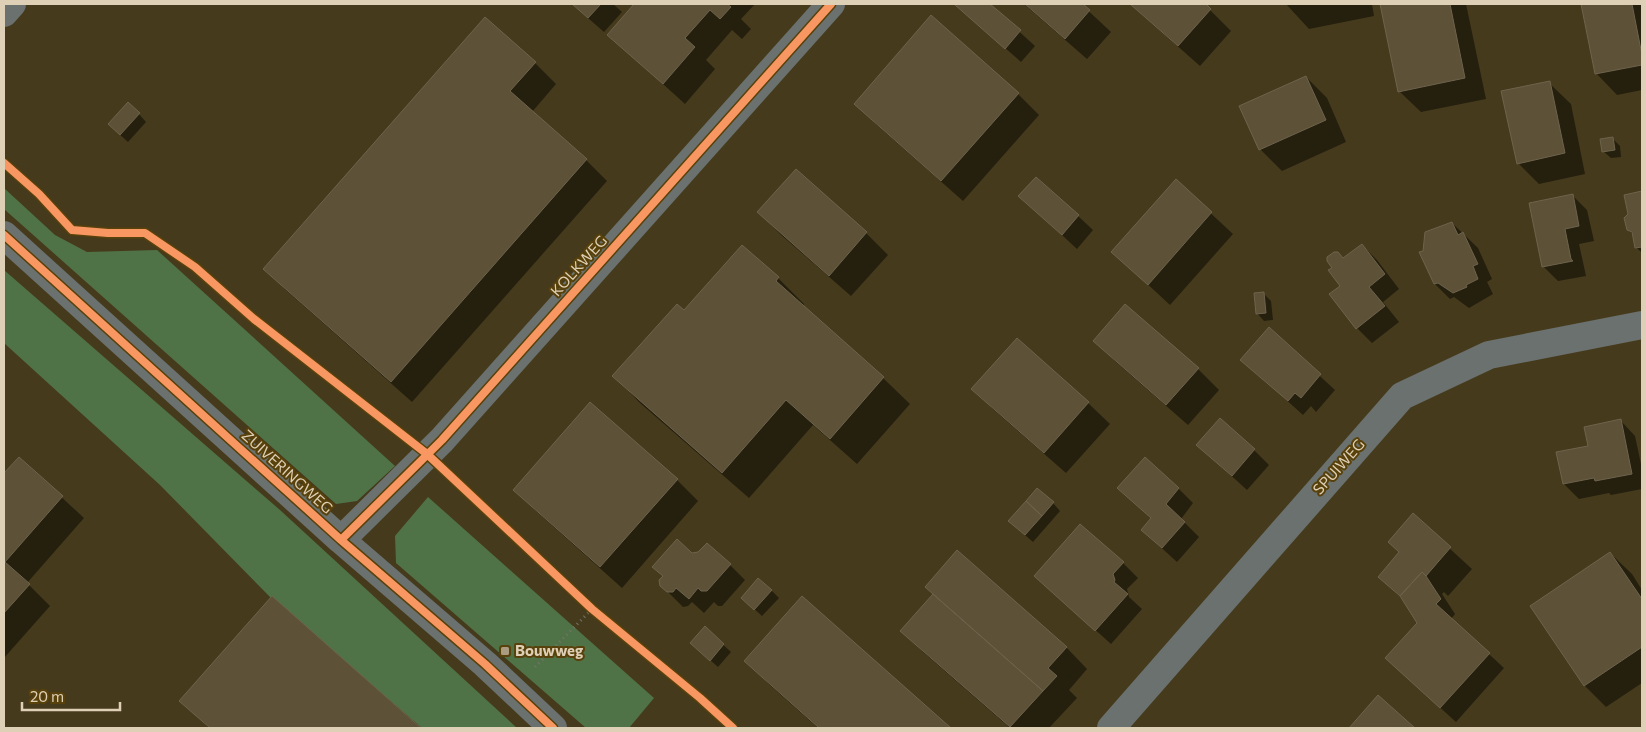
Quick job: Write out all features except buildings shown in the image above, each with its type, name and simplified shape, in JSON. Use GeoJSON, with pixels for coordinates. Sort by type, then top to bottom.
{"type":"FeatureCollection","features":[{"type":"Feature","properties":{"kind":"street"},"geometry":{"type":"LineString","coordinates":[[4,13],[12,4]]}},
{"type":"Feature","properties":{"kind":"street","name":"KOLKWEG"},"geometry":{"type":"LineString","coordinates":[[341,540],[442,440],[831,4]]}},
{"type":"Feature","properties":{"kind":"street","name":"ZUIVERINGWEG"},"geometry":{"type":"LineString","coordinates":[[4,235],[341,540],[485,664],[553,728]]}},
{"type":"Feature","properties":{"kind":"street","name":"SPUIWEG"},"geometry":{"type":"LineString","coordinates":[[1110,728],[1402,396],[1490,355],[1642,325]]}},
{"type":"Feature","properties":{"kind":"path"},"geometry":{"type":"LineString","coordinates":[[585,602],[600,615]]}},
{"type":"Feature","properties":{"kind":"path"},"geometry":{"type":"LineString","coordinates":[[535,667],[592,609]]}},
{"type":"Feature","properties":{"kind":"green space"},"geometry":{"type":"Polygon","coordinates":[[[4,188],[55,235],[87,252],[157,250],[395,466],[357,501],[336,504],[4,209],[4,188]]]}},
{"type":"Feature","properties":{"kind":"green space"},"geometry":{"type":"Polygon","coordinates":[[[4,270],[280,510],[517,728],[422,728],[270,597],[160,485],[4,343],[4,270]]]}},
{"type":"Feature","properties":{"kind":"green space"},"geometry":{"type":"Polygon","coordinates":[[[428,497],[654,698],[629,728],[586,728],[396,563],[395,536],[428,497]]]}},
{"type":"Feature","properties":{"kind":"cycle path"},"geometry":{"type":"LineString","coordinates":[[341,540],[442,440],[831,4]]}},
{"type":"Feature","properties":{"kind":"cycle path"},"geometry":{"type":"LineString","coordinates":[[4,163],[39,194],[72,230],[108,233],[145,233],[195,267],[254,319],[427,454],[592,609],[700,698],[733,728]]}},
{"type":"Feature","properties":{"kind":"cycle path"},"geometry":{"type":"LineString","coordinates":[[4,235],[341,540],[485,664],[553,728]]}},
{"type":"Feature","properties":{"kind":"place","name":"Bouwweg"},"geometry":{"type":"Point","coordinates":[505,651]}}]}
